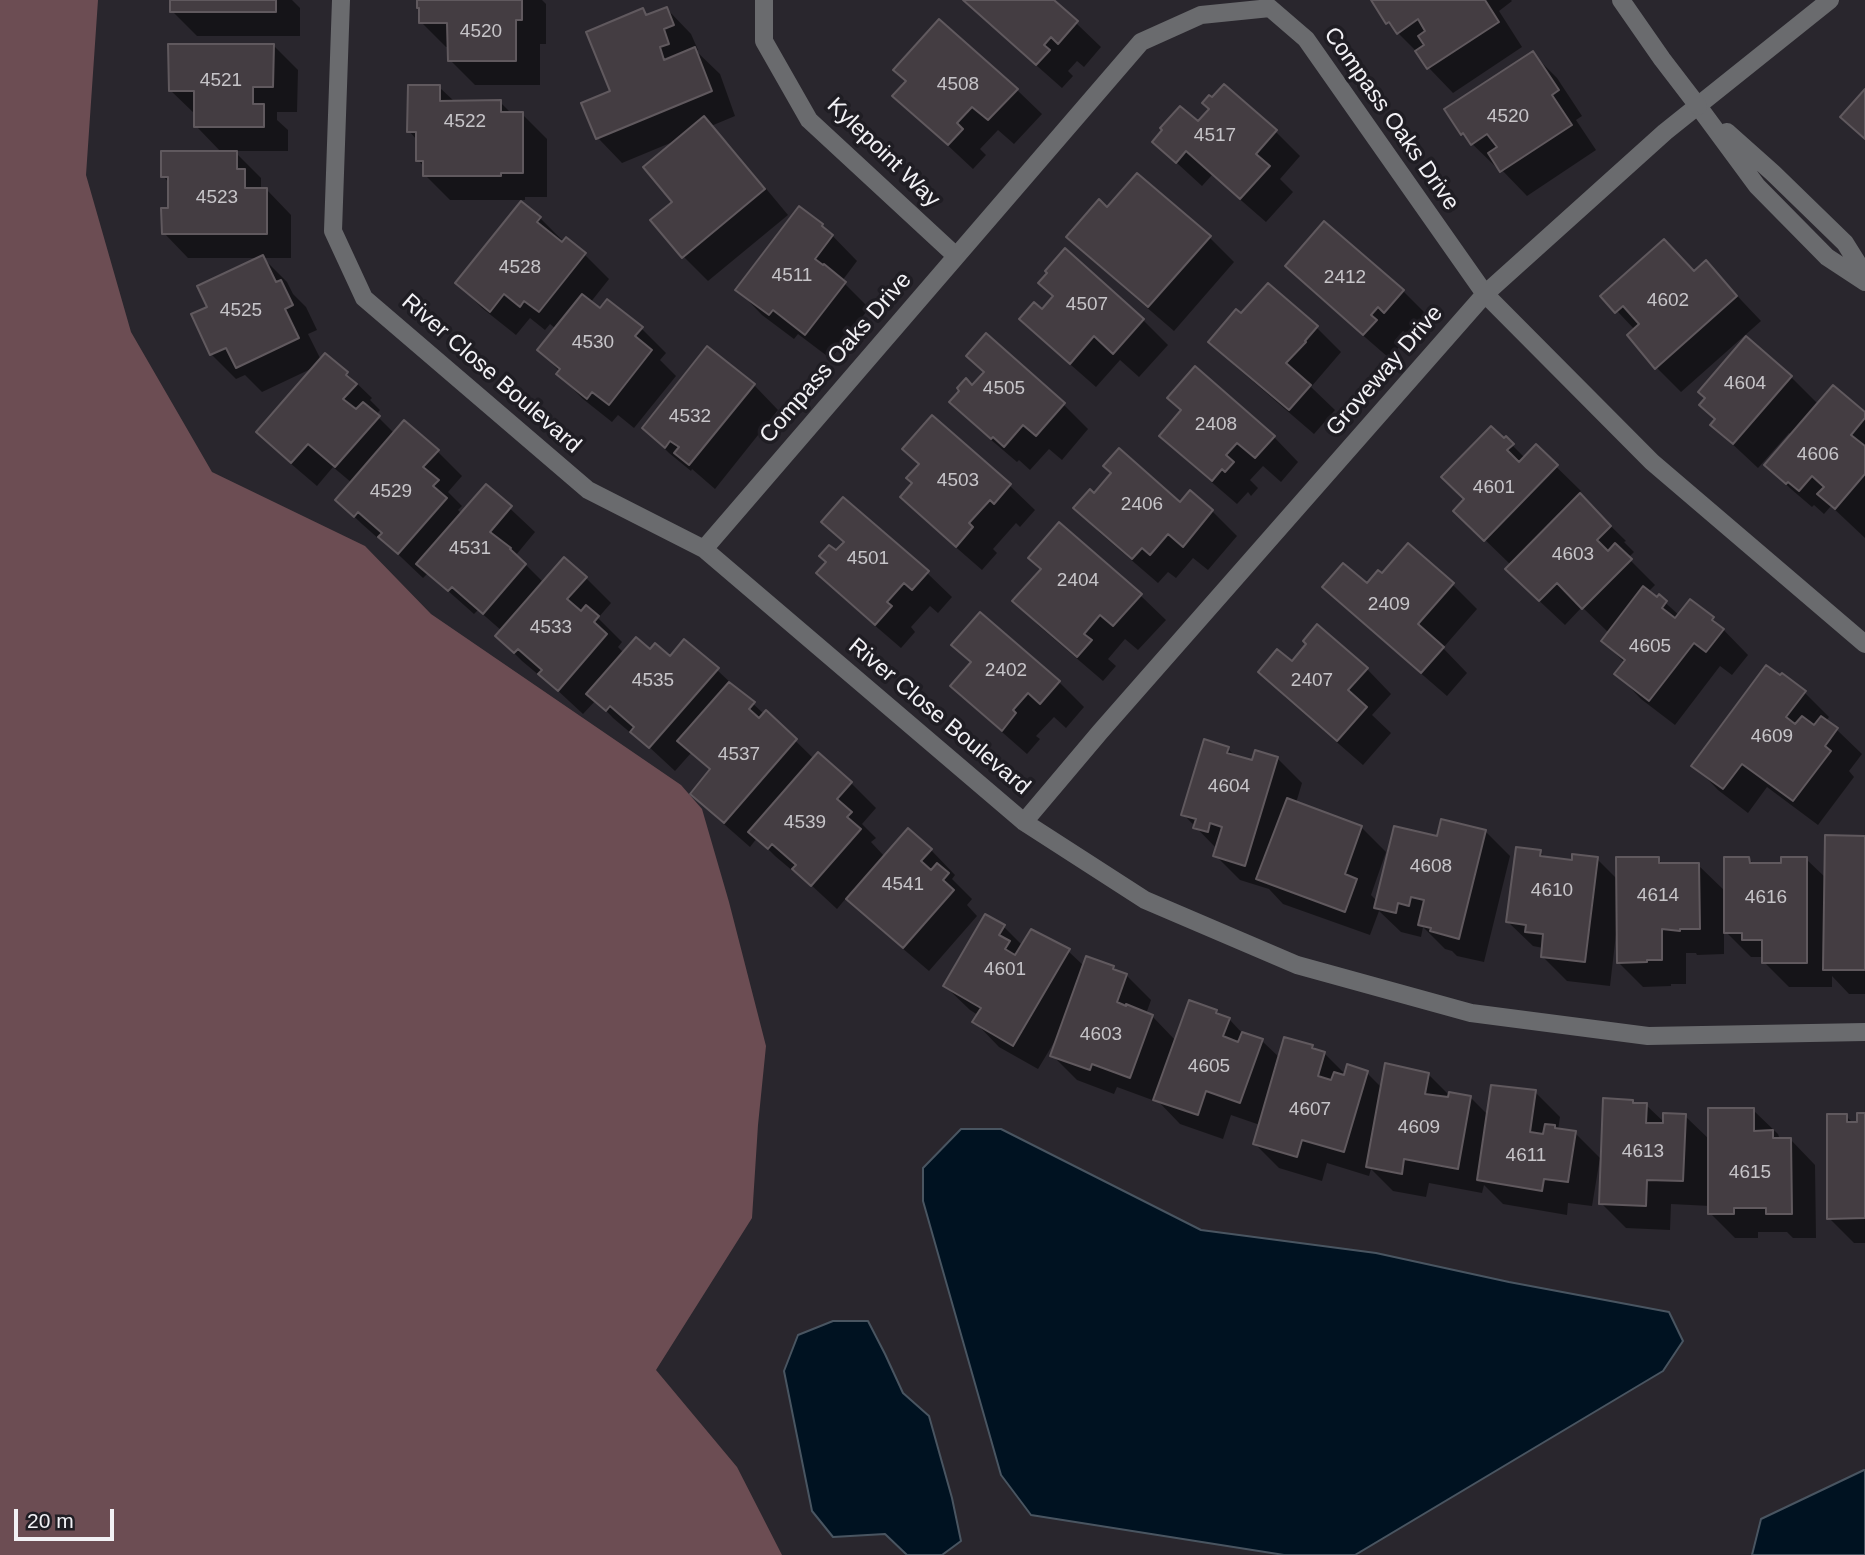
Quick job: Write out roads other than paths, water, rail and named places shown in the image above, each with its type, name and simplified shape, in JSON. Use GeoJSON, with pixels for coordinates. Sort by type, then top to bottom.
{"type":"FeatureCollection","features":[{"type":"Feature","properties":{"kind":"street","name":"River Close Boulevard"},"geometry":{"type":"LineString","coordinates":[[341,0],[333,231],[364,298],[588,490],[704,549],[1024,822],[1145,900],[1297,965],[1471,1013],[1648,1036],[1865,1032]]}},
{"type":"Feature","properties":{"kind":"street","name":"Kylepoint Way"},"geometry":{"type":"LineString","coordinates":[[764,0],[764,41],[809,120],[956,256]]}},
{"type":"Feature","properties":{"kind":"street"},"geometry":{"type":"LineString","coordinates":[[1622,0],[1661,60],[1757,186],[1828,257],[1865,282]]}},
{"type":"Feature","properties":{"kind":"street","name":"Groveway Drive"},"geometry":{"type":"LineString","coordinates":[[1024,822],[1109,721],[1485,295],[1665,132],[1830,0]]}},
{"type":"Feature","properties":{"kind":"street","name":"Compass Oaks Drive"},"geometry":{"type":"LineString","coordinates":[[704,549],[1141,42],[1201,16],[1270,8],[1306,39],[1485,295],[1652,462],[1865,644]]}},
{"type":"Feature","properties":{"kind":"street"},"geometry":{"type":"LineString","coordinates":[[1698,106],[1773,173],[1844,243],[1865,275]]}},
{"type":"Feature","properties":{"kind":"water"},"geometry":{"type":"Polygon","coordinates":[[[961,1129],[1001,1129],[1201,1230],[1376,1253],[1509,1282],[1669,1312],[1683,1341],[1663,1371],[1355,1555],[1284,1555],[1031,1515],[1001,1475],[923,1201],[923,1168],[961,1129]]]}},
{"type":"Feature","properties":{"kind":"water"},"geometry":{"type":"Polygon","coordinates":[[[833,1321],[868,1321],[903,1393],[929,1416],[961,1541],[942,1555],[907,1555],[885,1534],[833,1537],[812,1511],[784,1371],[798,1335],[833,1321]]]}},
{"type":"Feature","properties":{"kind":"water"},"geometry":{"type":"Polygon","coordinates":[[[1865,1470],[1865,1555],[1752,1555],[1761,1519],[1865,1470]]]}}]}
